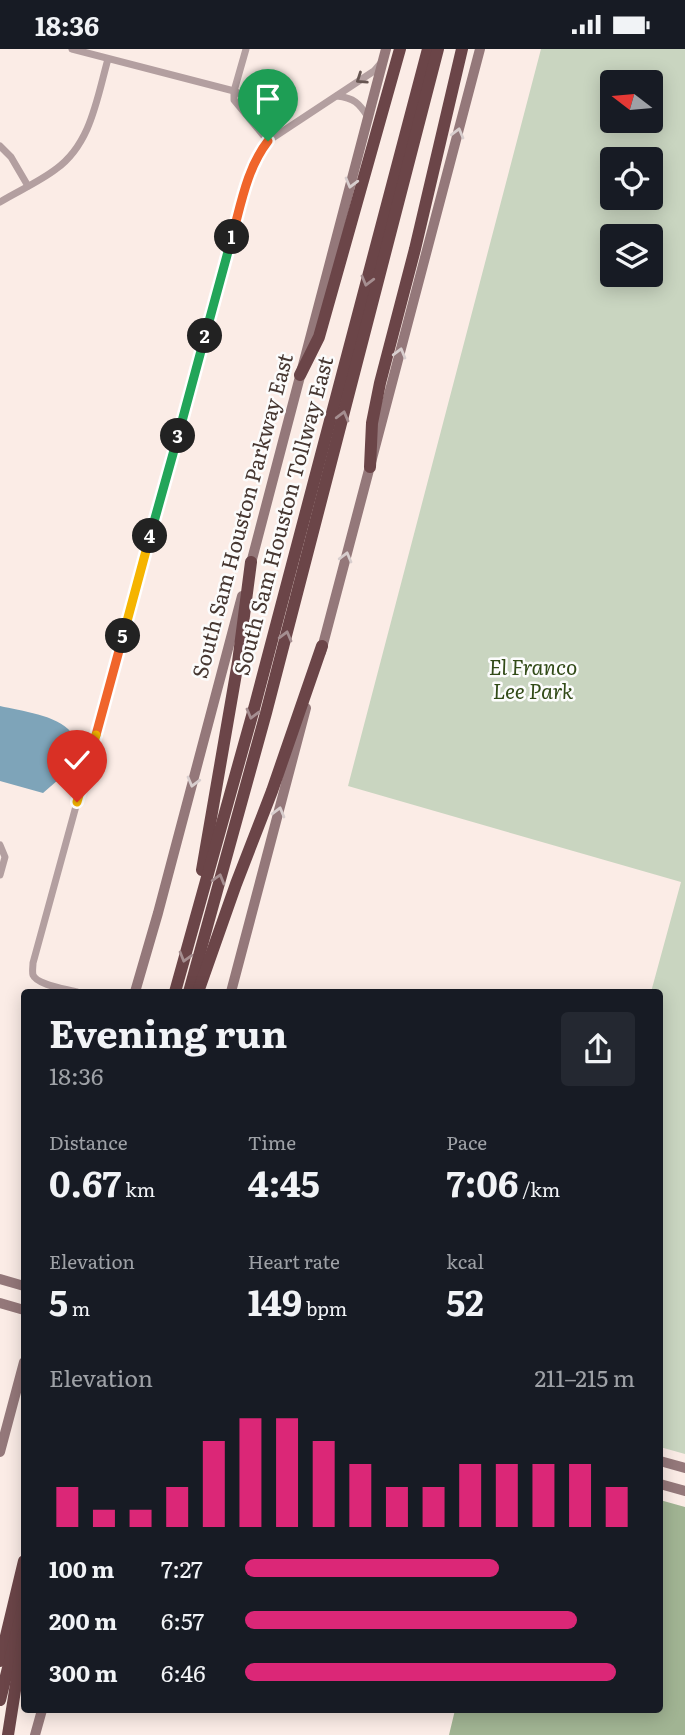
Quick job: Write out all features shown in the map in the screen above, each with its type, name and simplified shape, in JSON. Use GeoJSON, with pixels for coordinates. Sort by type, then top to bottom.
{"type":"FeatureCollection","features":[{"type":"Feature","properties":{"kind":"highway"},"geometry":{"type":"LineString","coordinates":[[300,375],[319,337],[400,49]]}},
{"type":"Feature","properties":{"kind":"highway","name":"South Sam Houston Tollway East"},"geometry":{"type":"LineString","coordinates":[[176,989],[251,718],[428,49]]}},
{"type":"Feature","properties":{"kind":"highway","name":"South Sam Houston Tollway East"},"geometry":{"type":"LineString","coordinates":[[190,989],[266,713],[438,49]]}},
{"type":"Feature","properties":{"kind":"highway"},"geometry":{"type":"LineString","coordinates":[[370,467],[372,423],[380,383],[462,49]]}},
{"type":"Feature","properties":{"kind":"highway"},"geometry":{"type":"LineString","coordinates":[[193,927],[238,662],[251,562]]}},
{"type":"Feature","properties":{"kind":"highway"},"geometry":{"type":"LineString","coordinates":[[199,989],[322,646]]}},
{"type":"Feature","properties":{"kind":"highway"},"geometry":{"type":"LineString","coordinates":[[0,1626],[21,1567]]}},
{"type":"Feature","properties":{"kind":"highway"},"geometry":{"type":"LineString","coordinates":[[0,1661],[21,1572]]}},
{"type":"Feature","properties":{"kind":"highway"},"geometry":{"type":"LineString","coordinates":[[0,1700],[21,1616]]}},
{"type":"Feature","properties":{"kind":"highway"},"geometry":{"type":"LineString","coordinates":[[8,1735],[21,1652]]}},
{"type":"Feature","properties":{"kind":"main road","name":"South Sam Houston Parkway East"},"geometry":{"type":"LineString","coordinates":[[136,989],[386,49]]}},
{"type":"Feature","properties":{"kind":"main road"},"geometry":{"type":"LineString","coordinates":[[232,989],[480,49]]}},
{"type":"Feature","properties":{"kind":"main road"},"geometry":{"type":"LineString","coordinates":[[0,1279],[21,1285]]}},
{"type":"Feature","properties":{"kind":"main road"},"geometry":{"type":"LineString","coordinates":[[0,1303],[21,1309]]}},
{"type":"Feature","properties":{"kind":"main road"},"geometry":{"type":"LineString","coordinates":[[0,1453],[21,1372]]}},
{"type":"Feature","properties":{"kind":"main road"},"geometry":{"type":"LineString","coordinates":[[663,1462],[685,1468]]}},
{"type":"Feature","properties":{"kind":"main road"},"geometry":{"type":"LineString","coordinates":[[663,1485],[685,1491]]}},
{"type":"Feature","properties":{"kind":"main road"},"geometry":{"type":"LineString","coordinates":[[35,1735],[40,1713]]}},
{"type":"Feature","properties":{"kind":"street"},"geometry":{"type":"LineString","coordinates":[[72,49],[234,91],[242,95],[279,133]]}},
{"type":"Feature","properties":{"kind":"street"},"geometry":{"type":"LineString","coordinates":[[246,49],[234,100],[268,141]]}},
{"type":"Feature","properties":{"kind":"street"},"geometry":{"type":"LineString","coordinates":[[0,202],[57,169],[85,137],[108,59]]}},
{"type":"Feature","properties":{"kind":"street"},"geometry":{"type":"LineString","coordinates":[[66,989],[34,978],[33,963],[249,175],[268,141],[374,71],[383,61]]}},
{"type":"Feature","properties":{"kind":"street"},"geometry":{"type":"LineString","coordinates":[[336,96],[358,102],[368,117]]}},
{"type":"Feature","properties":{"kind":"street"},"geometry":{"type":"LineString","coordinates":[[0,146],[28,186]]}},
{"type":"Feature","properties":{"kind":"street"},"geometry":{"type":"LineString","coordinates":[[0,845],[5,857],[0,876]]}},
{"type":"Feature","properties":{"kind":"green space","name":"El Franco Lee Park"},"geometry":{"type":"Polygon","coordinates":[[[541,49],[685,49],[685,1454],[663,1448],[663,989],[652,989],[681,882],[348,786],[541,49]]]}},
{"type":"Feature","properties":{"kind":"green space"},"geometry":{"type":"Polygon","coordinates":[[[663,1501],[685,1507],[685,1735],[449,1735],[454,1713],[663,1713],[663,1501]]]}},
{"type":"Feature","properties":{"kind":"water"},"geometry":{"type":"Polygon","coordinates":[[[0,706],[57,721],[71,732],[69,748],[58,780],[43,793],[0,781],[0,706]]]}},
{"type":"Feature","properties":{"kind":"route"},"geometry":{"type":"LineString","coordinates":[[77,802],[249,175],[261,149],[268,141]]}}]}
